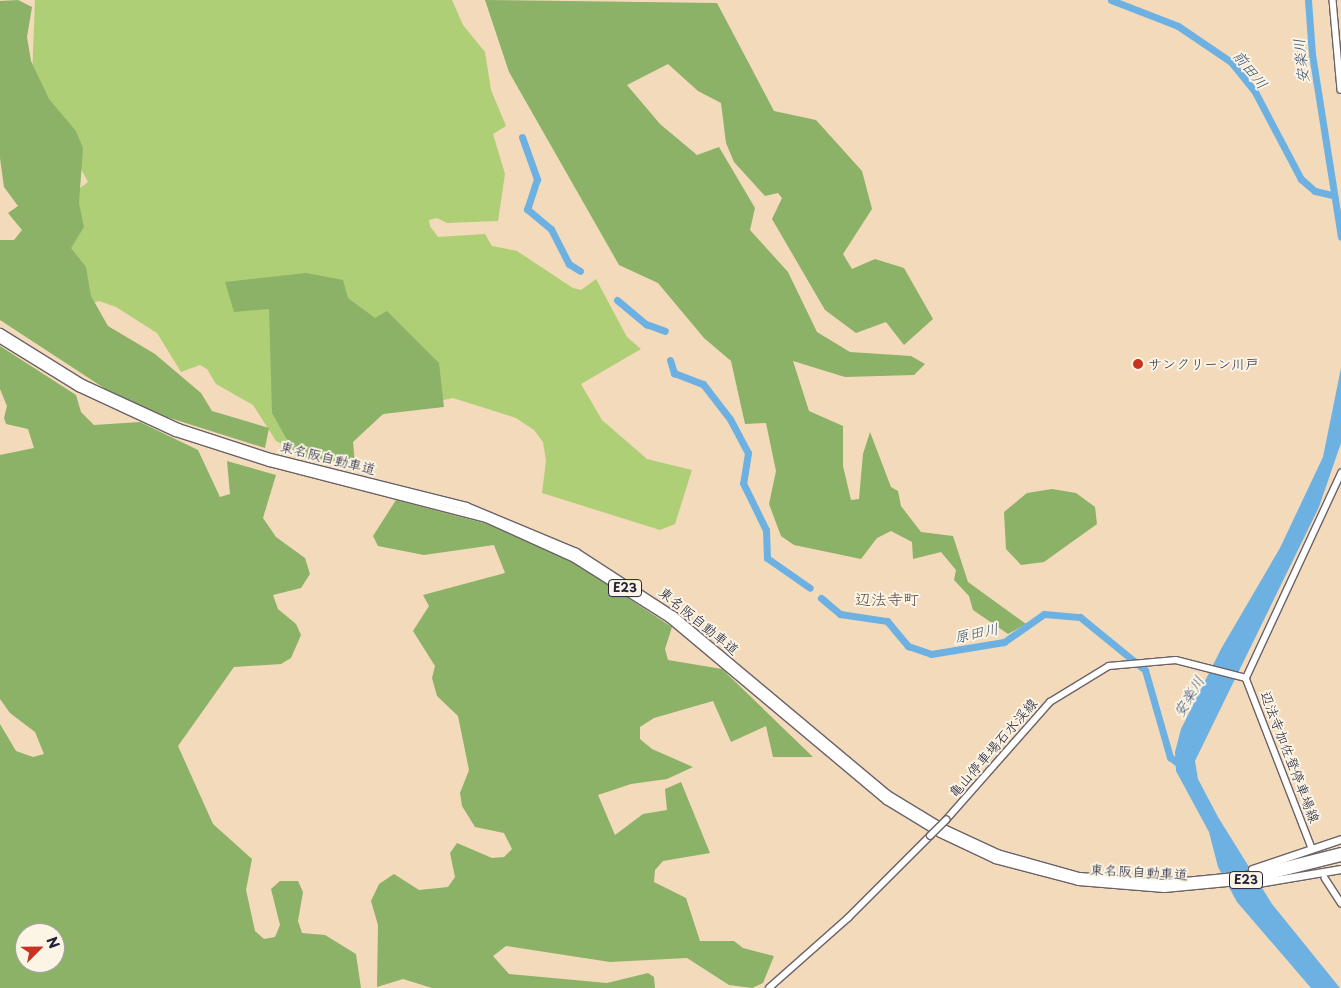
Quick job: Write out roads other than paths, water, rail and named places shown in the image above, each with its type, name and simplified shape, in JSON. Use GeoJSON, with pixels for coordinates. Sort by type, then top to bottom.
{"type":"FeatureCollection","features":[{"type":"Feature","properties":{"kind":"highway","name":"東名阪自動車道"},"geometry":{"type":"LineString","coordinates":[[0,332],[82,383],[178,427],[270,457],[466,506],[576,552],[673,615],[871,782],[976,845],[1037,866],[1101,879],[1208,885]]}},
{"type":"Feature","properties":{"kind":"highway","name":"東名阪自動車道"},"geometry":{"type":"LineString","coordinates":[[0,339],[78,387],[158,426],[253,458],[486,518],[574,558],[669,618],[868,787],[956,842],[1055,877],[1102,885],[1174,888],[1208,885],[1341,857]]}},
{"type":"Feature","properties":{"kind":"highway"},"geometry":{"type":"LineString","coordinates":[[1282,870],[1341,839]]}},
{"type":"Feature","properties":{"kind":"highway","name":"東名阪自動車道"},"geometry":{"type":"LineString","coordinates":[[1282,870],[1341,851]]}},
{"type":"Feature","properties":{"kind":"highway"},"geometry":{"type":"LineString","coordinates":[[1208,885],[1282,870],[1341,869]]}},
{"type":"Feature","properties":{"kind":"main road"},"geometry":{"type":"LineString","coordinates":[[1333,0],[1341,90]]}},
{"type":"Feature","properties":{"kind":"main road"},"geometry":{"type":"LineString","coordinates":[[1246,678],[1341,473]]}},
{"type":"Feature","properties":{"kind":"main road","name":"亀山停車場石水渓線"},"geometry":{"type":"LineString","coordinates":[[769,988],[853,914],[946,820],[1050,702],[1085,678],[1130,662],[1176,660],[1246,678]]}},
{"type":"Feature","properties":{"kind":"main road","name":"辺法寺加佐登停車場線"},"geometry":{"type":"LineString","coordinates":[[1246,678],[1311,846]]}},
{"type":"Feature","properties":{"kind":"main road"},"geometry":{"type":"LineString","coordinates":[[1326,878],[1341,903]]}},
{"type":"Feature","properties":{"kind":"water"},"geometry":{"type":"Polygon","coordinates":[[[1341,368],[1341,443],[1319,507],[1195,761],[1198,779],[1218,817],[1272,904],[1340,988],[1311,988],[1237,902],[1218,867],[1209,832],[1176,771],[1175,752],[1181,729],[1221,649],[1280,548],[1323,457],[1341,368]]]}},
{"type":"Feature","properties":{"kind":"waterway","name":"前田川"},"geometry":{"type":"LineString","coordinates":[[1111,0],[1178,26],[1231,62],[1254,90],[1301,179],[1315,191],[1332,195]]}},
{"type":"Feature","properties":{"kind":"waterway","name":"安楽川"},"geometry":{"type":"LineString","coordinates":[[1308,0],[1312,54],[1341,237]]}},
{"type":"Feature","properties":{"kind":"waterway","name":"原田川"},"geometry":{"type":"LineString","coordinates":[[522,137],[537,179],[527,209],[551,229],[569,264],[580,271]]}},
{"type":"Feature","properties":{"kind":"waterway","name":"原田川"},"geometry":{"type":"LineString","coordinates":[[617,300],[646,324],[665,331]]}},
{"type":"Feature","properties":{"kind":"waterway","name":"原田川"},"geometry":{"type":"LineString","coordinates":[[670,360],[674,373],[703,384],[730,419],[748,453],[743,483],[766,530],[767,558],[810,588]]}},
{"type":"Feature","properties":{"kind":"waterway","name":"原田川"},"geometry":{"type":"LineString","coordinates":[[821,598],[840,614],[887,621],[908,646],[931,654],[1004,642],[1044,614],[1080,617],[1145,670],[1170,757],[1179,764]]}},
{"type":"Feature","properties":{"kind":"tunnel"},"geometry":{"type":"LineString","coordinates":[[1311,846],[1324,876]]}},
{"type":"Feature","properties":{"kind":"place","name":"サンクリーン川戸"},"geometry":{"type":"Point","coordinates":[1138,364]}},
{"type":"Feature","properties":{"kind":"district","name":"辺法寺町"},"geometry":{"type":"Point","coordinates":[887,598]}}]}
